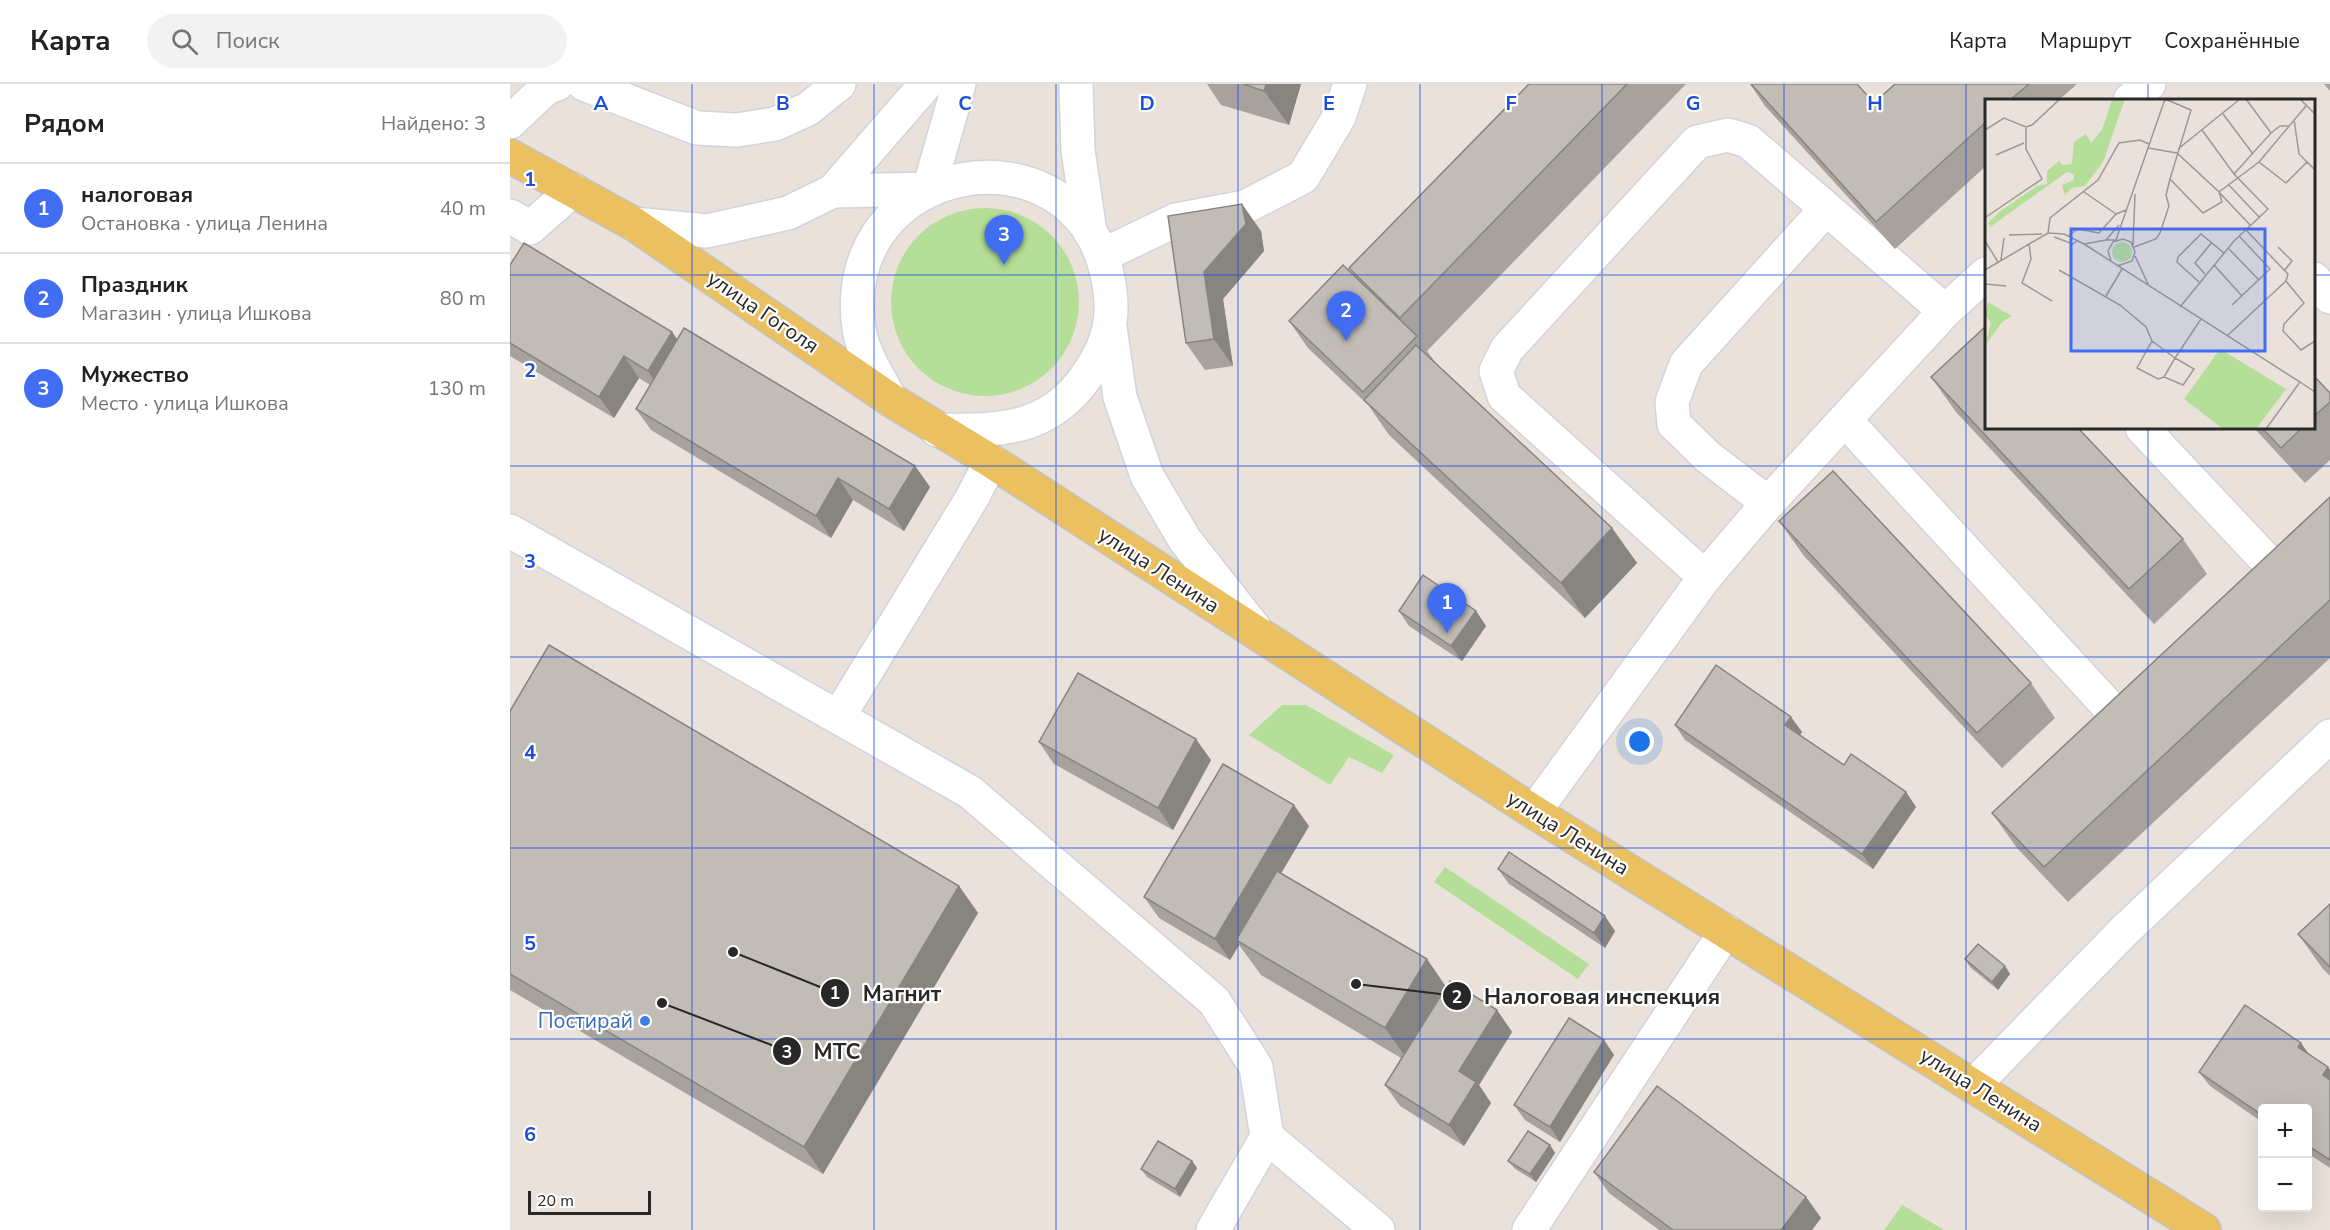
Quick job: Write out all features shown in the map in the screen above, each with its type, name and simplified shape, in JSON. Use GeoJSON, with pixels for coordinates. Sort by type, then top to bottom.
{"type":"FeatureCollection","features":[{"type":"Feature","properties":{"kind":"main road","name":"улица Гоголя"},"geometry":{"type":"LineString","coordinates":[[510,156],[634,224],[937,430]]}},
{"type":"Feature","properties":{"kind":"main road","name":"улица Ленина"},"geometry":{"type":"LineString","coordinates":[[937,430],[991,461],[1534,812],[2204,1230]]}},
{"type":"Feature","properties":{"kind":"street"},"geometry":{"type":"LineString","coordinates":[[510,122],[546,88],[557,84]]}},
{"type":"Feature","properties":{"kind":"street"},"geometry":{"type":"LineString","coordinates":[[584,84],[697,128],[737,130],[775,124],[808,109],[839,84]]}},
{"type":"Feature","properties":{"kind":"street","name":"улица Гоголя"},"geometry":{"type":"LineString","coordinates":[[634,224],[707,231],[788,213],[833,191],[926,84]]}},
{"type":"Feature","properties":{"kind":"street"},"geometry":{"type":"LineString","coordinates":[[929,189],[959,84]]}},
{"type":"Feature","properties":{"kind":"street"},"geometry":{"type":"LineString","coordinates":[[937,430],[1009,428],[1053,411],[1084,384],[1105,346],[1110,327],[1112,299],[1096,243],[1078,150],[1076,84]]}},
{"type":"Feature","properties":{"kind":"street"},"geometry":{"type":"LineString","coordinates":[[1096,243],[1176,220],[1245,207],[1303,177],[1339,117],[1350,84]]}},
{"type":"Feature","properties":{"kind":"street"},"geometry":{"type":"LineString","coordinates":[[1705,578],[1504,396],[1496,371],[1507,349],[1697,142],[1728,135],[1748,141],[1945,311]]}},
{"type":"Feature","properties":{"kind":"street"},"geometry":{"type":"LineString","coordinates":[[891,400],[871,362],[859,331],[857,286],[866,255],[879,231],[903,205],[929,189],[959,178],[997,176],[1036,187],[1068,206],[1096,243]]}},
{"type":"Feature","properties":{"kind":"street"},"geometry":{"type":"LineString","coordinates":[[833,191],[929,189]]}},
{"type":"Feature","properties":{"kind":"street"},"geometry":{"type":"LineString","coordinates":[[510,216],[530,228],[573,190]]}},
{"type":"Feature","properties":{"kind":"street"},"geometry":{"type":"LineString","coordinates":[[1768,503],[1708,457],[1674,424],[1672,402],[1686,364],[1826,208]]}},
{"type":"Feature","properties":{"kind":"street"},"geometry":{"type":"LineString","coordinates":[[1534,812],[1705,578],[1768,503],[1945,311],[1985,275]]}},
{"type":"Feature","properties":{"kind":"street"},"geometry":{"type":"LineString","coordinates":[[2315,281],[2330,297]]}},
{"type":"Feature","properties":{"kind":"street"},"geometry":{"type":"LineString","coordinates":[[1110,327],[1120,398],[1147,477],[1185,540],[1262,637]]}},
{"type":"Feature","properties":{"kind":"street"},"geometry":{"type":"LineString","coordinates":[[1845,420],[2109,707]]}},
{"type":"Feature","properties":{"kind":"street"},"geometry":{"type":"LineString","coordinates":[[2143,429],[2267,561]]}},
{"type":"Feature","properties":{"kind":"street"},"geometry":{"type":"LineString","coordinates":[[839,716],[972,498],[991,461]]}},
{"type":"Feature","properties":{"kind":"street"},"geometry":{"type":"LineString","coordinates":[[510,531],[970,792],[1214,1001],[1256,1067],[1267,1137],[1213,1230]]}},
{"type":"Feature","properties":{"kind":"street"},"geometry":{"type":"LineString","coordinates":[[2241,585],[2291,539]]}},
{"type":"Feature","properties":{"kind":"street"},"geometry":{"type":"LineString","coordinates":[[2084,730],[2135,683]]}},
{"type":"Feature","properties":{"kind":"street"},"geometry":{"type":"LineString","coordinates":[[1974,1085],[2124,931],[2330,736]]}},
{"type":"Feature","properties":{"kind":"street"},"geometry":{"type":"LineString","coordinates":[[1529,1230],[1726,931]]}},
{"type":"Feature","properties":{"kind":"street"},"geometry":{"type":"LineString","coordinates":[[1267,1137],[1378,1230]]}},
{"type":"Feature","properties":{"kind":"green space"},"geometry":{"type":"Polygon","coordinates":[[[985,208],[1012,212],[1029,219],[1051,236],[1068,258],[1075,275],[1079,302],[1075,329],[1068,346],[1051,368],[1029,385],[1012,392],[985,396],[958,392],[941,385],[919,368],[902,346],[895,329],[891,302],[895,275],[902,258],[919,236],[941,219],[958,212],[985,208]]]}},
{"type":"Feature","properties":{"kind":"green space"},"geometry":{"type":"Polygon","coordinates":[[[1282,705],[1306,705],[1394,755],[1382,773],[1349,757],[1330,785],[1249,735],[1282,705]]]}},
{"type":"Feature","properties":{"kind":"green space"},"geometry":{"type":"Polygon","coordinates":[[[1445,867],[1589,964],[1578,979],[1434,882],[1445,867]]]}},
{"type":"Feature","properties":{"kind":"green space"},"geometry":{"type":"Polygon","coordinates":[[[1902,1205],[1944,1230],[1884,1230],[1902,1205]]]}},
{"type":"Feature","properties":{"kind":"building"},"geometry":{"type":"Polygon","coordinates":[[[1243,84],[1266,84],[1264,91],[1243,84]]]}},
{"type":"Feature","properties":{"kind":"building"},"geometry":{"type":"Polygon","coordinates":[[[1529,84],[1627,84],[1400,318],[1349,268],[1529,84]]]}},
{"type":"Feature","properties":{"kind":"building"},"geometry":{"type":"Polygon","coordinates":[[[1751,84],[1857,84],[1874,103],[1895,84],[2029,84],[2011,99],[1985,99],[1985,123],[1876,222],[1751,84]]]}},
{"type":"Feature","properties":{"kind":"building"},"geometry":{"type":"Polygon","coordinates":[[[1242,204],[1246,224],[1204,272],[1214,339],[1186,343],[1168,216],[1242,204]]]}},
{"type":"Feature","properties":{"kind":"building"},"geometry":{"type":"Polygon","coordinates":[[[524,243],[672,332],[648,371],[624,356],[599,397],[510,343],[510,265],[524,243]]]}},
{"type":"Feature","properties":{"kind":"building"},"geometry":{"type":"Polygon","coordinates":[[[1343,265],[1417,336],[1363,392],[1289,321],[1343,265]]]}},
{"type":"Feature","properties":{"kind":"building"},"geometry":{"type":"Polygon","coordinates":[[[1985,327],[1985,429],[2079,429],[2183,539],[2129,589],[1931,377],[1985,327]]]}},
{"type":"Feature","properties":{"kind":"building"},"geometry":{"type":"Polygon","coordinates":[[[684,328],[915,466],[889,509],[838,478],[816,516],[636,409],[684,328]]]}},
{"type":"Feature","properties":{"kind":"building"},"geometry":{"type":"Polygon","coordinates":[[[1416,345],[1612,528],[1561,583],[1364,400],[1416,345]]]}},
{"type":"Feature","properties":{"kind":"building"},"geometry":{"type":"Polygon","coordinates":[[[2315,377],[2330,393],[2330,402],[2315,415],[2315,377]]]}},
{"type":"Feature","properties":{"kind":"building"},"geometry":{"type":"Polygon","coordinates":[[[2263,429],[2301,429],[2281,448],[2263,429]]]}},
{"type":"Feature","properties":{"kind":"building"},"geometry":{"type":"Polygon","coordinates":[[[1833,471],[2031,683],[1977,733],[1779,521],[1833,471]]]}},
{"type":"Feature","properties":{"kind":"building"},"geometry":{"type":"Polygon","coordinates":[[[2330,497],[2330,600],[2044,867],[1992,813],[2330,497]]]}},
{"type":"Feature","properties":{"kind":"building"},"geometry":{"type":"Polygon","coordinates":[[[1423,575],[1476,611],[1451,646],[1399,611],[1423,575]]]}},
{"type":"Feature","properties":{"kind":"building"},"geometry":{"type":"Polygon","coordinates":[[[549,645],[959,886],[804,1147],[510,974],[510,711],[549,645]]]}},
{"type":"Feature","properties":{"kind":"building"},"geometry":{"type":"Polygon","coordinates":[[[1716,665],[1791,717],[1785,725],[1844,765],[1851,754],[1906,792],[1862,854],[1675,725],[1716,665]]]}},
{"type":"Feature","properties":{"kind":"building"},"geometry":{"type":"Polygon","coordinates":[[[1078,673],[1196,739],[1158,808],[1039,742],[1078,673]]]}},
{"type":"Feature","properties":{"kind":"building"},"geometry":{"type":"Polygon","coordinates":[[[1223,764],[1294,805],[1215,939],[1144,897],[1223,764]]]}},
{"type":"Feature","properties":{"kind":"building"},"geometry":{"type":"Polygon","coordinates":[[[1509,852],[1605,916],[1594,933],[1498,869],[1509,852]]]}},
{"type":"Feature","properties":{"kind":"building"},"geometry":{"type":"Polygon","coordinates":[[[1277,871],[1427,959],[1385,1028],[1236,940],[1277,871]]]}},
{"type":"Feature","properties":{"kind":"building"},"geometry":{"type":"Polygon","coordinates":[[[2330,904],[2330,967],[2298,934],[2330,904]]]}},
{"type":"Feature","properties":{"kind":"building"},"geometry":{"type":"Polygon","coordinates":[[[1978,944],[2005,966],[1992,982],[1965,959],[1978,944]]]}},
{"type":"Feature","properties":{"kind":"building"},"geometry":{"type":"Polygon","coordinates":[[[1450,981],[1497,1010],[1459,1071],[1476,1082],[1449,1125],[1385,1085],[1450,981]]]}},
{"type":"Feature","properties":{"kind":"building"},"geometry":{"type":"Polygon","coordinates":[[[2245,1005],[2301,1043],[2298,1047],[2328,1067],[2323,1075],[2330,1080],[2330,1160],[2312,1148],[2312,1104],[2258,1104],[2258,1112],[2199,1072],[2245,1005]]]}},
{"type":"Feature","properties":{"kind":"building"},"geometry":{"type":"Polygon","coordinates":[[[1569,1018],[1604,1040],[1550,1127],[1514,1105],[1569,1018]]]}},
{"type":"Feature","properties":{"kind":"building"},"geometry":{"type":"Polygon","coordinates":[[[1657,1086],[1806,1197],[1781,1230],[1673,1230],[1594,1172],[1657,1086]]]}},
{"type":"Feature","properties":{"kind":"building"},"geometry":{"type":"Polygon","coordinates":[[[1528,1131],[1550,1145],[1530,1174],[1508,1161],[1528,1131]]]}},
{"type":"Feature","properties":{"kind":"building"},"geometry":{"type":"Polygon","coordinates":[[[1158,1141],[1192,1161],[1175,1189],[1141,1169],[1158,1141]]]}},
{"type":"Feature","properties":{"kind":"place","name":"Мужество"},"geometry":{"type":"Point","coordinates":[1004,265]}},
{"type":"Feature","properties":{"kind":"place","name":"Праздник"},"geometry":{"type":"Point","coordinates":[1346,341]}},
{"type":"Feature","properties":{"kind":"place","name":"налоговая"},"geometry":{"type":"Point","coordinates":[1447,633]}},
{"type":"Feature","properties":{"kind":"place","name":"Магнит"},"geometry":{"type":"Point","coordinates":[733,952]}},
{"type":"Feature","properties":{"kind":"place","name":"Налоговая инспекция"},"geometry":{"type":"Point","coordinates":[1356,984]}},
{"type":"Feature","properties":{"kind":"place","name":"МТС"},"geometry":{"type":"Point","coordinates":[662,1003]}},
{"type":"Feature","properties":{"kind":"place","name":"Постирай"},"geometry":{"type":"Point","coordinates":[645,1021]}}]}
